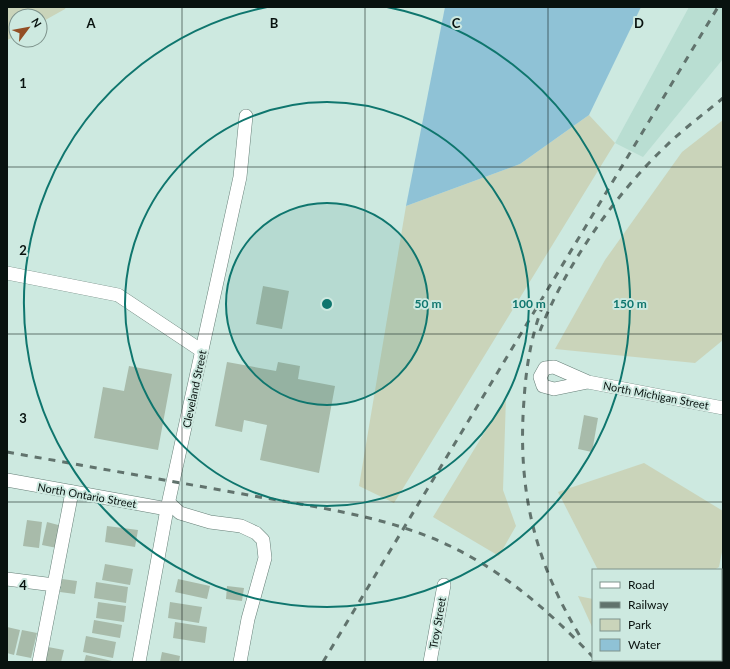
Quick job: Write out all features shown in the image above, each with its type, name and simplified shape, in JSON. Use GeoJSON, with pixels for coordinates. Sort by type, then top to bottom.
{"type":"FeatureCollection","features":[{"type":"Feature","properties":{"kind":"street","name":"Cleveland Street"},"geometry":{"type":"LineString","coordinates":[[139,662],[168,506],[240,177],[246,116]]}},
{"type":"Feature","properties":{"kind":"street"},"geometry":{"type":"LineString","coordinates":[[7,274],[118,295],[202,352]]}},
{"type":"Feature","properties":{"kind":"street","name":"North Michigan Street"},"geometry":{"type":"LineString","coordinates":[[588,382],[723,408]]}},
{"type":"Feature","properties":{"kind":"street","name":"North Ontario Street"},"geometry":{"type":"LineString","coordinates":[[7,480],[72,492],[168,506]]}},
{"type":"Feature","properties":{"kind":"street"},"geometry":{"type":"LineString","coordinates":[[39,662],[72,492]]}},
{"type":"Feature","properties":{"kind":"street"},"geometry":{"type":"LineString","coordinates":[[168,506],[180,512],[210,522],[241,526],[256,533],[263,540],[265,558],[248,619],[240,662]]}},
{"type":"Feature","properties":{"kind":"street"},"geometry":{"type":"LineString","coordinates":[[7,579],[54,585]]}},
{"type":"Feature","properties":{"kind":"street","name":"Troy Street"},"geometry":{"type":"LineString","coordinates":[[430,662],[444,585]]}},
{"type":"Feature","properties":{"kind":"shaded area"},"geometry":{"type":"Polygon","coordinates":[[[689,7],[723,7],[723,59],[643,157],[615,143],[689,7]]]}},
{"type":"Feature","properties":{"kind":"green space"},"geometry":{"type":"Polygon","coordinates":[[[7,7],[66,7],[48,19],[48,8],[8,8],[7,40],[7,7]]]}},
{"type":"Feature","properties":{"kind":"green space"},"geometry":{"type":"Polygon","coordinates":[[[589,115],[615,143],[394,503],[359,486],[406,206],[520,164],[589,115]]]}},
{"type":"Feature","properties":{"kind":"green space"},"geometry":{"type":"Polygon","coordinates":[[[723,120],[723,340],[695,363],[555,349],[605,260],[682,152],[723,120]]]}},
{"type":"Feature","properties":{"kind":"green space"},"geometry":{"type":"Polygon","coordinates":[[[506,397],[503,490],[516,526],[499,556],[433,517],[506,397]]]}},
{"type":"Feature","properties":{"kind":"green space"},"geometry":{"type":"Polygon","coordinates":[[[644,463],[723,511],[723,547],[719,567],[716,569],[597,569],[558,492],[644,463]]]}},
{"type":"Feature","properties":{"kind":"green space"},"geometry":{"type":"Polygon","coordinates":[[[578,596],[592,599],[592,627],[578,596]]]}},
{"type":"Feature","properties":{"kind":"green space"},"geometry":{"type":"Polygon","coordinates":[[[612,661],[717,661],[717,662],[612,661]]]}},
{"type":"Feature","properties":{"kind":"water"},"geometry":{"type":"Polygon","coordinates":[[[445,7],[641,7],[589,115],[520,164],[406,206],[445,7]]]}},
{"type":"Feature","properties":{"kind":"building"},"geometry":{"type":"Polygon","coordinates":[[[263,286],[289,291],[282,329],[256,324],[263,286]]]}},
{"type":"Feature","properties":{"kind":"building"},"geometry":{"type":"Polygon","coordinates":[[[227,362],[276,371],[278,362],[300,366],[298,379],[335,386],[319,473],[260,460],[267,425],[244,420],[242,432],[215,426],[227,362]]]}},
{"type":"Feature","properties":{"kind":"building"},"geometry":{"type":"Polygon","coordinates":[[[129,366],[172,374],[158,450],[94,438],[103,387],[124,391],[129,366]]]}},
{"type":"Feature","properties":{"kind":"building"},"geometry":{"type":"Polygon","coordinates":[[[584,415],[598,418],[592,452],[578,449],[584,415]]]}},
{"type":"Feature","properties":{"kind":"building"},"geometry":{"type":"Polygon","coordinates":[[[27,520],[42,522],[39,548],[23,546],[27,520]]]}},
{"type":"Feature","properties":{"kind":"building"},"geometry":{"type":"Polygon","coordinates":[[[47,522],[62,526],[57,548],[42,545],[47,522]]]}},
{"type":"Feature","properties":{"kind":"building"},"geometry":{"type":"Polygon","coordinates":[[[107,526],[138,530],[135,547],[105,542],[107,526]]]}},
{"type":"Feature","properties":{"kind":"building"},"geometry":{"type":"Polygon","coordinates":[[[105,564],[133,569],[130,585],[102,580],[105,564]]]}},
{"type":"Feature","properties":{"kind":"building"},"geometry":{"type":"Polygon","coordinates":[[[62,579],[77,581],[75,594],[60,592],[62,579]]]}},
{"type":"Feature","properties":{"kind":"building"},"geometry":{"type":"Polygon","coordinates":[[[178,579],[210,586],[207,599],[175,592],[178,579]]]}},
{"type":"Feature","properties":{"kind":"building"},"geometry":{"type":"Polygon","coordinates":[[[96,582],[128,587],[126,603],[94,598],[96,582]]]}},
{"type":"Feature","properties":{"kind":"building"},"geometry":{"type":"Polygon","coordinates":[[[227,586],[244,588],[242,601],[226,599],[227,586]]]}},
{"type":"Feature","properties":{"kind":"building"},"geometry":{"type":"Polygon","coordinates":[[[98,602],[126,606],[124,622],[96,618],[98,602]]]}},
{"type":"Feature","properties":{"kind":"building"},"geometry":{"type":"Polygon","coordinates":[[[170,602],[202,607],[199,623],[168,618],[170,602]]]}},
{"type":"Feature","properties":{"kind":"building"},"geometry":{"type":"Polygon","coordinates":[[[94,620],[122,625],[120,638],[92,633],[94,620]]]}},
{"type":"Feature","properties":{"kind":"building"},"geometry":{"type":"Polygon","coordinates":[[[175,622],[207,627],[205,643],[173,638],[175,622]]]}},
{"type":"Feature","properties":{"kind":"building"},"geometry":{"type":"Polygon","coordinates":[[[7,627],[20,630],[14,655],[7,653],[7,627]]]}},
{"type":"Feature","properties":{"kind":"building"},"geometry":{"type":"Polygon","coordinates":[[[22,630],[37,633],[31,658],[16,655],[22,630]]]}},
{"type":"Feature","properties":{"kind":"building"},"geometry":{"type":"Polygon","coordinates":[[[86,636],[116,642],[113,658],[83,652],[86,636]]]}},
{"type":"Feature","properties":{"kind":"building"},"geometry":{"type":"Polygon","coordinates":[[[48,647],[64,650],[61,662],[45,661],[48,647]]]}},
{"type":"Feature","properties":{"kind":"building"},"geometry":{"type":"Polygon","coordinates":[[[162,652],[180,656],[179,662],[160,662],[162,652]]]}},
{"type":"Feature","properties":{"kind":"building"},"geometry":{"type":"Polygon","coordinates":[[[86,655],[112,661],[112,662],[84,662],[86,655]]]}},
{"type":"Feature","properties":{"kind":"railway"},"geometry":{"type":"LineString","coordinates":[[323,662],[718,7]]}},
{"type":"Feature","properties":{"kind":"railway"},"geometry":{"type":"LineString","coordinates":[[540,331],[550,307],[577,257],[610,209],[628,186],[665,147],[723,98]]}},
{"type":"Feature","properties":{"kind":"railway"},"geometry":{"type":"LineString","coordinates":[[543,305],[532,340],[525,388],[523,433],[527,496],[541,555],[566,612],[583,641]]}},
{"type":"Feature","properties":{"kind":"railway"},"geometry":{"type":"LineString","coordinates":[[7,452],[348,513],[374,519],[425,535],[450,546],[509,581],[561,625],[592,656]]}}]}
